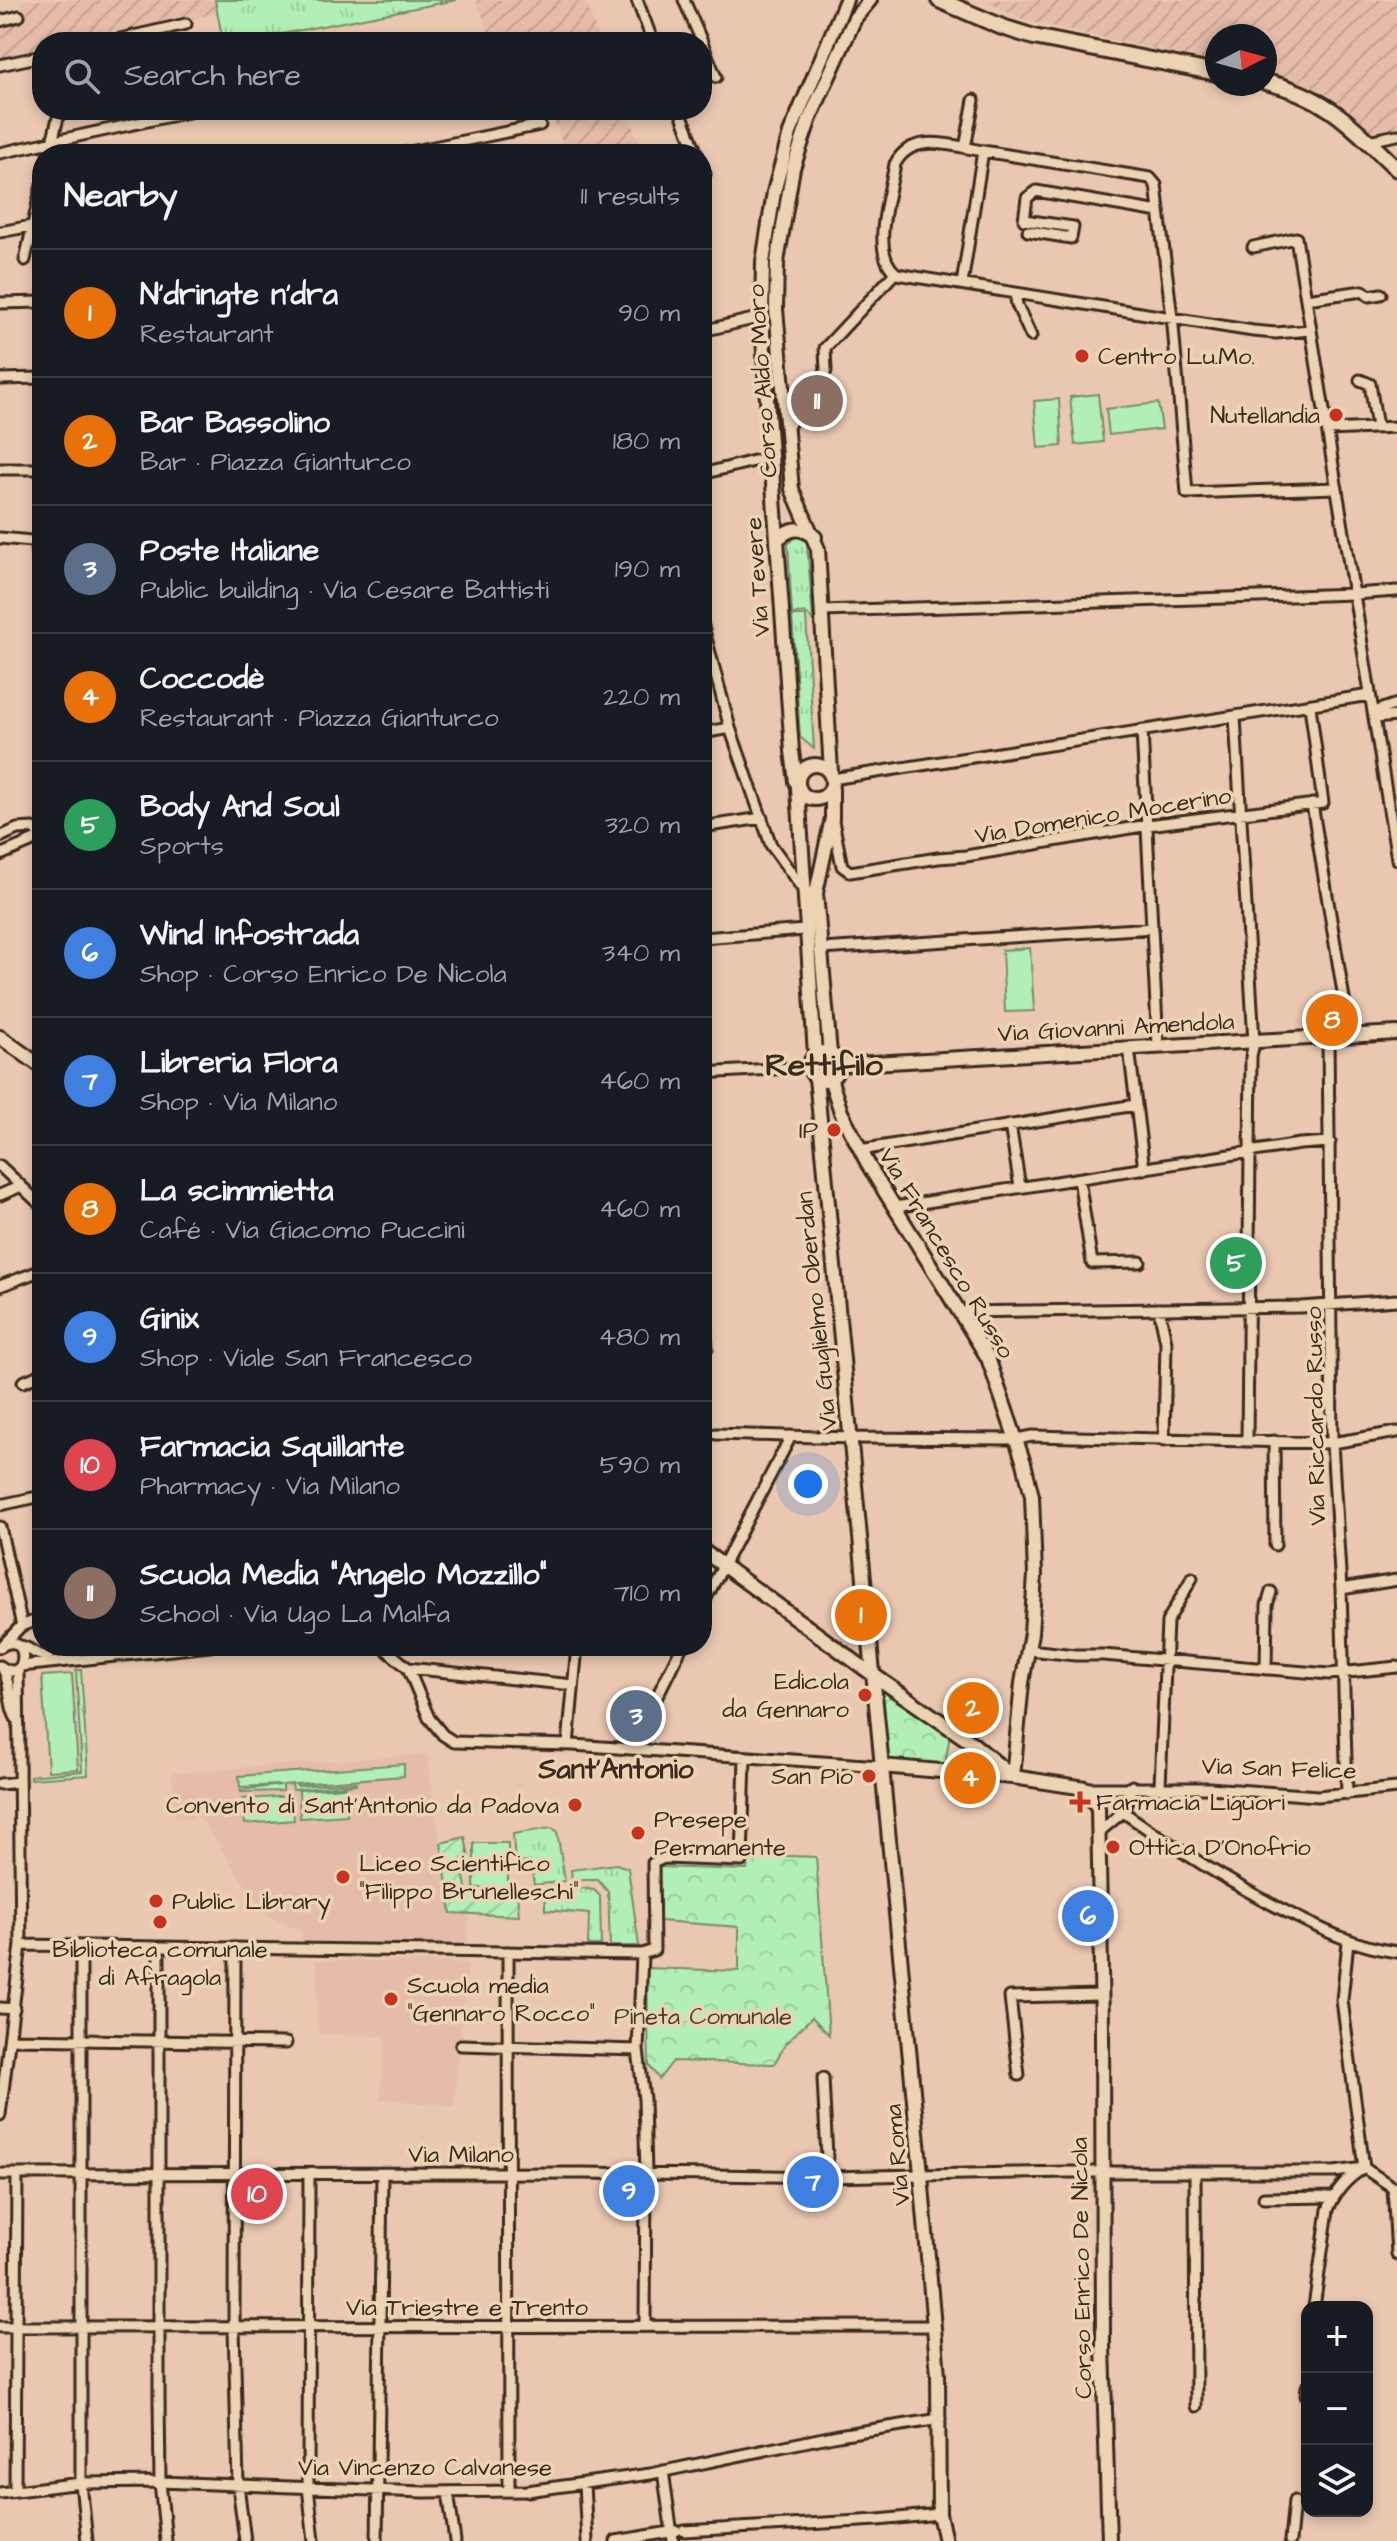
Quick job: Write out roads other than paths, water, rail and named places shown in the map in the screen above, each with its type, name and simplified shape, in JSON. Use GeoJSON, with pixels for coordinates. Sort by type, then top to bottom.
{"type":"FeatureCollection","features":[{"type":"Feature","properties":{"kind":"main road"},"geometry":{"type":"LineString","coordinates":[[939,0],[1034,37],[1205,71]]}},
{"type":"Feature","properties":{"kind":"main road"},"geometry":{"type":"LineString","coordinates":[[956,0],[976,15]]}},
{"type":"Feature","properties":{"kind":"main road"},"geometry":{"type":"LineString","coordinates":[[1277,86],[1308,95],[1329,107],[1397,169]]}},
{"type":"Feature","properties":{"kind":"street"},"geometry":{"type":"LineString","coordinates":[[637,0],[649,32]]}},
{"type":"Feature","properties":{"kind":"street"},"geometry":{"type":"LineString","coordinates":[[684,0],[697,32]]}},
{"type":"Feature","properties":{"kind":"street","name":"Via Tevere"},"geometry":{"type":"LineString","coordinates":[[802,888],[797,785],[770,457],[762,317],[763,262],[781,165],[798,109],[846,0]]}},
{"type":"Feature","properties":{"kind":"street","name":"Corso Aldo Moro"},"geometry":{"type":"LineString","coordinates":[[834,1059],[821,949],[817,878],[832,818],[822,611],[815,537],[792,489],[776,309],[777,262],[782,218],[793,168],[810,118],[855,18],[870,0]]}},
{"type":"Feature","properties":{"kind":"street"},"geometry":{"type":"LineString","coordinates":[[0,21],[19,16]]}},
{"type":"Feature","properties":{"kind":"street"},"geometry":{"type":"LineString","coordinates":[[151,32],[186,24]]}},
{"type":"Feature","properties":{"kind":"street"},"geometry":{"type":"LineString","coordinates":[[0,65],[32,58]]}},
{"type":"Feature","properties":{"kind":"street"},"geometry":{"type":"LineString","coordinates":[[712,67],[716,77]]}},
{"type":"Feature","properties":{"kind":"street"},"geometry":{"type":"LineString","coordinates":[[965,148],[974,100]]}},
{"type":"Feature","properties":{"kind":"street"},"geometry":{"type":"LineString","coordinates":[[52,142],[58,120]]}},
{"type":"Feature","properties":{"kind":"street"},"geometry":{"type":"LineString","coordinates":[[43,144],[152,120]]}},
{"type":"Feature","properties":{"kind":"street"},"geometry":{"type":"LineString","coordinates":[[684,120],[693,144]]}},
{"type":"Feature","properties":{"kind":"street"},"geometry":{"type":"LineString","coordinates":[[448,144],[540,125]]}},
{"type":"Feature","properties":{"kind":"street"},"geometry":{"type":"LineString","coordinates":[[1368,141],[1397,135]]}},
{"type":"Feature","properties":{"kind":"street"},"geometry":{"type":"LineString","coordinates":[[1311,330],[1253,331],[1171,317],[895,273],[884,261],[881,250],[895,164],[906,148],[925,143],[1150,178],[1156,185],[1171,317],[1187,493],[1337,488]]}},
{"type":"Feature","properties":{"kind":"street"},"geometry":{"type":"LineString","coordinates":[[0,153],[32,146]]}},
{"type":"Feature","properties":{"kind":"street"},"geometry":{"type":"LineString","coordinates":[[962,284],[983,151]]}},
{"type":"Feature","properties":{"kind":"street"},"geometry":{"type":"LineString","coordinates":[[1028,231],[1071,238],[1073,227],[1024,220],[1027,198],[1036,191],[1159,212]]}},
{"type":"Feature","properties":{"kind":"street"},"geometry":{"type":"LineString","coordinates":[[0,232],[32,226]]}},
{"type":"Feature","properties":{"kind":"street"},"geometry":{"type":"LineString","coordinates":[[1253,247],[1296,238],[1397,859]]}},
{"type":"Feature","properties":{"kind":"street"},"geometry":{"type":"LineString","coordinates":[[25,260],[32,240]]}},
{"type":"Feature","properties":{"kind":"street"},"geometry":{"type":"LineString","coordinates":[[787,428],[826,371],[825,348],[895,273]]}},
{"type":"Feature","properties":{"kind":"street"},"geometry":{"type":"LineString","coordinates":[[1306,299],[1363,291],[1369,296],[1381,294]]}},
{"type":"Feature","properties":{"kind":"street"},"geometry":{"type":"LineString","coordinates":[[1015,293],[1031,336]]}},
{"type":"Feature","properties":{"kind":"street"},"geometry":{"type":"LineString","coordinates":[[0,303],[32,302]]}},
{"type":"Feature","properties":{"kind":"street"},"geometry":{"type":"LineString","coordinates":[[712,329],[762,317]]}},
{"type":"Feature","properties":{"kind":"street"},"geometry":{"type":"LineString","coordinates":[[0,379],[32,378]]}},
{"type":"Feature","properties":{"kind":"street"},"geometry":{"type":"LineString","coordinates":[[1360,380],[1370,384],[1377,427]]}},
{"type":"Feature","properties":{"kind":"street"},"geometry":{"type":"LineString","coordinates":[[1328,430],[1397,427]]}},
{"type":"Feature","properties":{"kind":"street"},"geometry":{"type":"LineString","coordinates":[[712,472],[770,457]]}},
{"type":"Feature","properties":{"kind":"street"},"geometry":{"type":"LineString","coordinates":[[0,469],[32,469]]}},
{"type":"Feature","properties":{"kind":"street"},"geometry":{"type":"LineString","coordinates":[[777,540],[784,532],[794,529],[805,530],[815,537]]}},
{"type":"Feature","properties":{"kind":"street"},"geometry":{"type":"LineString","coordinates":[[0,538],[32,541]]}},
{"type":"Feature","properties":{"kind":"street"},"geometry":{"type":"LineString","coordinates":[[822,611],[1397,591]]}},
{"type":"Feature","properties":{"kind":"street"},"geometry":{"type":"LineString","coordinates":[[712,660],[730,728],[771,845],[802,888],[818,1070]]}},
{"type":"Feature","properties":{"kind":"street"},"geometry":{"type":"LineString","coordinates":[[832,780],[1370,695]]}},
{"type":"Feature","properties":{"kind":"street"},"geometry":{"type":"LineString","coordinates":[[1373,715],[1397,704]]}},
{"type":"Feature","properties":{"kind":"street"},"geometry":{"type":"LineString","coordinates":[[1310,706],[1323,803],[1312,804],[1347,1017]]}},
{"type":"Feature","properties":{"kind":"street"},"geometry":{"type":"LineString","coordinates":[[1373,715],[1397,716]]}},
{"type":"Feature","properties":{"kind":"street"},"geometry":{"type":"LineString","coordinates":[[1235,717],[1254,1042],[1251,1057],[1247,1441]]}},
{"type":"Feature","properties":{"kind":"street"},"geometry":{"type":"LineString","coordinates":[[712,731],[730,728]]}},
{"type":"Feature","properties":{"kind":"street"},"geometry":{"type":"LineString","coordinates":[[1142,730],[1158,1046]]}},
{"type":"Feature","properties":{"kind":"street"},"geometry":{"type":"LineString","coordinates":[[818,765],[832,780],[822,798],[816,799],[806,796],[797,785],[808,766],[818,765]]}},
{"type":"Feature","properties":{"kind":"street","name":"Via Domenico Mocerino"},"geometry":{"type":"LineString","coordinates":[[832,818],[842,866],[850,872],[1148,825],[1312,804]]}},
{"type":"Feature","properties":{"kind":"street"},"geometry":{"type":"LineString","coordinates":[[712,826],[762,818]]}},
{"type":"Feature","properties":{"kind":"street"},"geometry":{"type":"LineString","coordinates":[[0,837],[17,829],[32,828]]}},
{"type":"Feature","properties":{"kind":"street"},"geometry":{"type":"LineString","coordinates":[[0,855],[32,841]]}},
{"type":"Feature","properties":{"kind":"street"},"geometry":{"type":"LineString","coordinates":[[821,949],[1153,928]]}},
{"type":"Feature","properties":{"kind":"street"},"geometry":{"type":"LineString","coordinates":[[712,937],[805,930]]}},
{"type":"Feature","properties":{"kind":"street","name":"Via Giovanni Amendola"},"geometry":{"type":"LineString","coordinates":[[818,1070],[823,1052],[834,1059],[1129,1048],[1397,1033]]}},
{"type":"Feature","properties":{"kind":"street"},"geometry":{"type":"LineString","coordinates":[[0,1037],[32,1060]]}},
{"type":"Feature","properties":{"kind":"street","name":"Via Riccardo Russo"},"geometry":{"type":"LineString","coordinates":[[1328,1037],[1332,1443],[1341,1589],[1347,1794]]}},
{"type":"Feature","properties":{"kind":"street"},"geometry":{"type":"LineString","coordinates":[[1129,1048],[1144,1169]]}},
{"type":"Feature","properties":{"kind":"street"},"geometry":{"type":"LineString","coordinates":[[712,1073],[836,1072],[834,1059]]}},
{"type":"Feature","properties":{"kind":"street","name":"Via Francesco Russo"},"geometry":{"type":"LineString","coordinates":[[818,1070],[860,1150],[988,1358],[1017,1439],[1032,1496],[1035,1544],[1029,1650],[1022,1683],[1013,1777]]}},
{"type":"Feature","properties":{"kind":"street","name":"Via Guglielmo Oberdan"},"geometry":{"type":"LineString","coordinates":[[818,1070],[821,1134],[881,1766]]}},
{"type":"Feature","properties":{"kind":"street"},"geometry":{"type":"LineString","coordinates":[[860,1150],[1135,1105]]}},
{"type":"Feature","properties":{"kind":"street"},"geometry":{"type":"LineString","coordinates":[[820,1120],[841,1112]]}},
{"type":"Feature","properties":{"kind":"street"},"geometry":{"type":"LineString","coordinates":[[1010,1125],[1020,1187]]}},
{"type":"Feature","properties":{"kind":"street"},"geometry":{"type":"LineString","coordinates":[[895,1207],[1251,1151],[1330,1142]]}},
{"type":"Feature","properties":{"kind":"street"},"geometry":{"type":"LineString","coordinates":[[0,1166],[32,1196]]}},
{"type":"Feature","properties":{"kind":"street"},"geometry":{"type":"LineString","coordinates":[[1079,1179],[1092,1263],[1140,1262]]}},
{"type":"Feature","properties":{"kind":"street"},"geometry":{"type":"LineString","coordinates":[[0,1195],[21,1186]]}},
{"type":"Feature","properties":{"kind":"street"},"geometry":{"type":"LineString","coordinates":[[0,1286],[32,1274]]}},
{"type":"Feature","properties":{"kind":"street"},"geometry":{"type":"LineString","coordinates":[[960,1312],[1333,1306],[1397,1300]]}},
{"type":"Feature","properties":{"kind":"street"},"geometry":{"type":"LineString","coordinates":[[1159,1309],[1166,1342],[1164,1440]]}},
{"type":"Feature","properties":{"kind":"street"},"geometry":{"type":"LineString","coordinates":[[23,1382],[32,1378]]}},
{"type":"Feature","properties":{"kind":"street"},"geometry":{"type":"LineString","coordinates":[[716,1434],[851,1438],[1017,1439],[1032,1436],[1332,1443],[1397,1432]]}},
{"type":"Feature","properties":{"kind":"street"},"geometry":{"type":"LineString","coordinates":[[712,1586],[791,1436]]}},
{"type":"Feature","properties":{"kind":"street"},"geometry":{"type":"LineString","coordinates":[[1274,1441],[1275,1545]]}},
{"type":"Feature","properties":{"kind":"street"},"geometry":{"type":"LineString","coordinates":[[0,1505],[32,1498]]}},
{"type":"Feature","properties":{"kind":"street"},"geometry":{"type":"LineString","coordinates":[[0,1527],[23,1625]]}},
{"type":"Feature","properties":{"kind":"street"},"geometry":{"type":"LineString","coordinates":[[712,1557],[972,1743],[1013,1777]]}},
{"type":"Feature","properties":{"kind":"street"},"geometry":{"type":"LineString","coordinates":[[1160,1786],[1167,1622],[1192,1578]]}},
{"type":"Feature","properties":{"kind":"street"},"geometry":{"type":"LineString","coordinates":[[1341,1589],[1397,1580]]}},
{"type":"Feature","properties":{"kind":"street"},"geometry":{"type":"LineString","coordinates":[[1266,1669],[1267,1605],[1271,1592]]}},
{"type":"Feature","properties":{"kind":"street"},"geometry":{"type":"LineString","coordinates":[[2,1646],[23,1625],[32,1622]]}},
{"type":"Feature","properties":{"kind":"street"},"geometry":{"type":"LineString","coordinates":[[2,1646],[11,1643],[32,1651]]}},
{"type":"Feature","properties":{"kind":"street"},"geometry":{"type":"LineString","coordinates":[[0,2115],[21,1945],[16,1718],[19,1709],[19,1667],[24,1654],[19,1646]]}},
{"type":"Feature","properties":{"kind":"street"},"geometry":{"type":"LineString","coordinates":[[1029,1650],[1342,1673],[1397,1667]]}},
{"type":"Feature","properties":{"kind":"street"},"geometry":{"type":"LineString","coordinates":[[1,1667],[10,1671],[19,1667],[119,1656]]}},
{"type":"Feature","properties":{"kind":"street"},"geometry":{"type":"LineString","coordinates":[[394,1656],[408,1668],[429,1718],[443,1735],[454,1742],[568,1745],[881,1766]]}},
{"type":"Feature","properties":{"kind":"street"},"geometry":{"type":"LineString","coordinates":[[568,1745],[576,1656]]}},
{"type":"Feature","properties":{"kind":"street"},"geometry":{"type":"LineString","coordinates":[[631,1749],[677,1656]]}},
{"type":"Feature","properties":{"kind":"street"},"geometry":{"type":"LineString","coordinates":[[1,1667],[10,1685],[12,1710],[16,1718]]}},
{"type":"Feature","properties":{"kind":"street"},"geometry":{"type":"LineString","coordinates":[[408,1668],[573,1685]]}},
{"type":"Feature","properties":{"kind":"street"},"geometry":{"type":"LineString","coordinates":[[970,1772],[972,1743]]}},
{"type":"Feature","properties":{"kind":"street"},"geometry":{"type":"LineString","coordinates":[[21,1945],[642,1954],[654,1950],[653,1863],[664,1858],[742,1861],[745,1757]]}},
{"type":"Feature","properties":{"kind":"street","name":"Via San Felice"},"geometry":{"type":"LineString","coordinates":[[881,1766],[970,1772],[1085,1788],[1160,1786],[1318,1796],[1397,1788]]}},
{"type":"Feature","properties":{"kind":"street","name":"Via Roma"},"geometry":{"type":"LineString","coordinates":[[881,1766],[934,2326],[940,2419],[939,2514],[945,2541]]}},
{"type":"Feature","properties":{"kind":"street"},"geometry":{"type":"LineString","coordinates":[[0,1784],[19,1782]]}},
{"type":"Feature","properties":{"kind":"street"},"geometry":{"type":"LineString","coordinates":[[1100,1831],[1123,1812],[1132,1786]]}},
{"type":"Feature","properties":{"kind":"street","name":"Corso Enrico De Nicola"},"geometry":{"type":"LineString","coordinates":[[1085,1788],[1098,1808],[1100,1831],[1103,2345],[1109,2541]]}},
{"type":"Feature","properties":{"kind":"street"},"geometry":{"type":"LineString","coordinates":[[1123,1812],[1212,1872],[1348,1942],[1397,1952]]}},
{"type":"Feature","properties":{"kind":"street"},"geometry":{"type":"LineString","coordinates":[[1348,1942],[1342,2000],[1364,2168],[1395,2189],[1397,2254]]}},
{"type":"Feature","properties":{"kind":"street"},"geometry":{"type":"LineString","coordinates":[[81,1946],[81,2483],[87,2541]]}},
{"type":"Feature","properties":{"kind":"street"},"geometry":{"type":"LineString","coordinates":[[159,1947],[158,2327],[160,2482],[166,2541]]}},
{"type":"Feature","properties":{"kind":"street"},"geometry":{"type":"LineString","coordinates":[[235,1948],[234,2327],[238,2485],[245,2541]]}},
{"type":"Feature","properties":{"kind":"street"},"geometry":{"type":"LineString","coordinates":[[508,1952],[509,2491]]}},
{"type":"Feature","properties":{"kind":"street"},"geometry":{"type":"LineString","coordinates":[[642,1954],[638,2050],[644,2099],[646,2174],[645,2326]]}},
{"type":"Feature","properties":{"kind":"street"},"geometry":{"type":"LineString","coordinates":[[1019,2075],[1010,1997],[1102,1995]]}},
{"type":"Feature","properties":{"kind":"street"},"geometry":{"type":"LineString","coordinates":[[0,2008],[14,2009]]}},
{"type":"Feature","properties":{"kind":"street"},"geometry":{"type":"LineString","coordinates":[[10,2039],[286,2043]]}},
{"type":"Feature","properties":{"kind":"street"},"geometry":{"type":"LineString","coordinates":[[461,2045],[638,2050]]}},
{"type":"Feature","properties":{"kind":"street"},"geometry":{"type":"LineString","coordinates":[[823,2078],[828,2177]]}},
{"type":"Feature","properties":{"kind":"street"},"geometry":{"type":"LineString","coordinates":[[1315,2301],[1328,2210],[1333,2197],[1347,2179],[1364,2168]]}},
{"type":"Feature","properties":{"kind":"street","name":"Via Milano"},"geometry":{"type":"LineString","coordinates":[[0,2174],[828,2177],[1334,2172],[1364,2168]]}},
{"type":"Feature","properties":{"kind":"street"},"geometry":{"type":"LineString","coordinates":[[1195,2173],[1196,2406]]}},
{"type":"Feature","properties":{"kind":"street"},"geometry":{"type":"LineString","coordinates":[[15,2491],[17,2174]]}},
{"type":"Feature","properties":{"kind":"street"},"geometry":{"type":"LineString","coordinates":[[309,2174],[308,2487],[314,2541]]}},
{"type":"Feature","properties":{"kind":"street"},"geometry":{"type":"LineString","coordinates":[[377,2541],[382,2174]]}},
{"type":"Feature","properties":{"kind":"street"},"geometry":{"type":"LineString","coordinates":[[1264,2198],[1333,2197]]}},
{"type":"Feature","properties":{"kind":"street","name":"Via Triestre e Trento"},"geometry":{"type":"LineString","coordinates":[[0,2327],[934,2326]]}},
{"type":"Feature","properties":{"kind":"street","name":"Via Vincenzo Calvanese"},"geometry":{"type":"LineString","coordinates":[[0,2493],[81,2483],[160,2482],[448,2492],[509,2491],[584,2484],[663,2471],[838,2435],[940,2419]]}},
{"type":"Feature","properties":{"kind":"street"},"geometry":{"type":"LineString","coordinates":[[663,2471],[676,2534]]}},
{"type":"Feature","properties":{"kind":"street"},"geometry":{"type":"LineString","coordinates":[[584,2484],[587,2541]]}},
{"type":"Feature","properties":{"kind":"street"},"geometry":{"type":"LineString","coordinates":[[448,2492],[455,2541]]}},
{"type":"Feature","properties":{"kind":"street"},"geometry":{"type":"LineString","coordinates":[[1290,2541],[1294,2501]]}},
{"type":"Feature","properties":{"kind":"street"},"geometry":{"type":"LineString","coordinates":[[616,2541],[939,2514]]}},
{"type":"Feature","properties":{"kind":"place","name":"Centro Lu.Mo."},"geometry":{"type":"Point","coordinates":[1082,356]}},
{"type":"Feature","properties":{"kind":"place","name":"Scuola Media \"Angelo Mozzillo\""},"geometry":{"type":"Point","coordinates":[817,401]}},
{"type":"Feature","properties":{"kind":"place","name":"Nutellandia"},"geometry":{"type":"Point","coordinates":[1336,415]}},
{"type":"Feature","properties":{"kind":"place","name":"La scimmietta"},"geometry":{"type":"Point","coordinates":[1332,1020]}},
{"type":"Feature","properties":{"kind":"place","name":"IP"},"geometry":{"type":"Point","coordinates":[834,1130]}},
{"type":"Feature","properties":{"kind":"place","name":"Body And Soul"},"geometry":{"type":"Point","coordinates":[1236,1263]}},
{"type":"Feature","properties":{"kind":"place","name":"N'dringte n'dra"},"geometry":{"type":"Point","coordinates":[861,1615]}},
{"type":"Feature","properties":{"kind":"place","name":"Edicola da Gennaro"},"geometry":{"type":"Point","coordinates":[865,1695]}},
{"type":"Feature","properties":{"kind":"place","name":"Bar Bassolino"},"geometry":{"type":"Point","coordinates":[973,1708]}},
{"type":"Feature","properties":{"kind":"place","name":"Poste Italiane"},"geometry":{"type":"Point","coordinates":[636,1716]}},
{"type":"Feature","properties":{"kind":"place","name":"San Pio"},"geometry":{"type":"Point","coordinates":[869,1776]}},
{"type":"Feature","properties":{"kind":"place","name":"Coccodè"},"geometry":{"type":"Point","coordinates":[970,1778]}},
{"type":"Feature","properties":{"kind":"place","name":"Farmacia Liguori"},"geometry":{"type":"Point","coordinates":[1080,1802]}},
{"type":"Feature","properties":{"kind":"place","name":"Convento di Sant'Antonio da Padova"},"geometry":{"type":"Point","coordinates":[575,1805]}},
{"type":"Feature","properties":{"kind":"place","name":"Presepe Permanente"},"geometry":{"type":"Point","coordinates":[638,1833]}},
{"type":"Feature","properties":{"kind":"place","name":"Ottica D'Onofrio"},"geometry":{"type":"Point","coordinates":[1113,1847]}},
{"type":"Feature","properties":{"kind":"place","name":"Liceo Scientifico \"Filippo Brunelleschi\""},"geometry":{"type":"Point","coordinates":[343,1877]}},
{"type":"Feature","properties":{"kind":"place","name":"Public Library"},"geometry":{"type":"Point","coordinates":[156,1901]}},
{"type":"Feature","properties":{"kind":"place","name":"Wind Infostrada"},"geometry":{"type":"Point","coordinates":[1088,1916]}},
{"type":"Feature","properties":{"kind":"place","name":"Biblioteca comunale di Afragola"},"geometry":{"type":"Point","coordinates":[160,1922]}},
{"type":"Feature","properties":{"kind":"place","name":"Scuola media \"Gennaro Rocco\""},"geometry":{"type":"Point","coordinates":[391,1999]}},
{"type":"Feature","properties":{"kind":"place","name":"Libreria Flora"},"geometry":{"type":"Point","coordinates":[813,2182]}},
{"type":"Feature","properties":{"kind":"place","name":"Ginix"},"geometry":{"type":"Point","coordinates":[629,2191]}},
{"type":"Feature","properties":{"kind":"place","name":"Farmacia Squillante"},"geometry":{"type":"Point","coordinates":[257,2194]}},
{"type":"Feature","properties":{"kind":"district","name":"Rettifilo"},"geometry":{"type":"Point","coordinates":[824,1064]}},
{"type":"Feature","properties":{"kind":"district","name":"Sant'Antonio"},"geometry":{"type":"Point","coordinates":[616,1768]}},
{"type":"Feature","properties":{"kind":"park label","name":"Pineta Comunale"},"geometry":{"type":"Point","coordinates":[703,2016]}}]}
